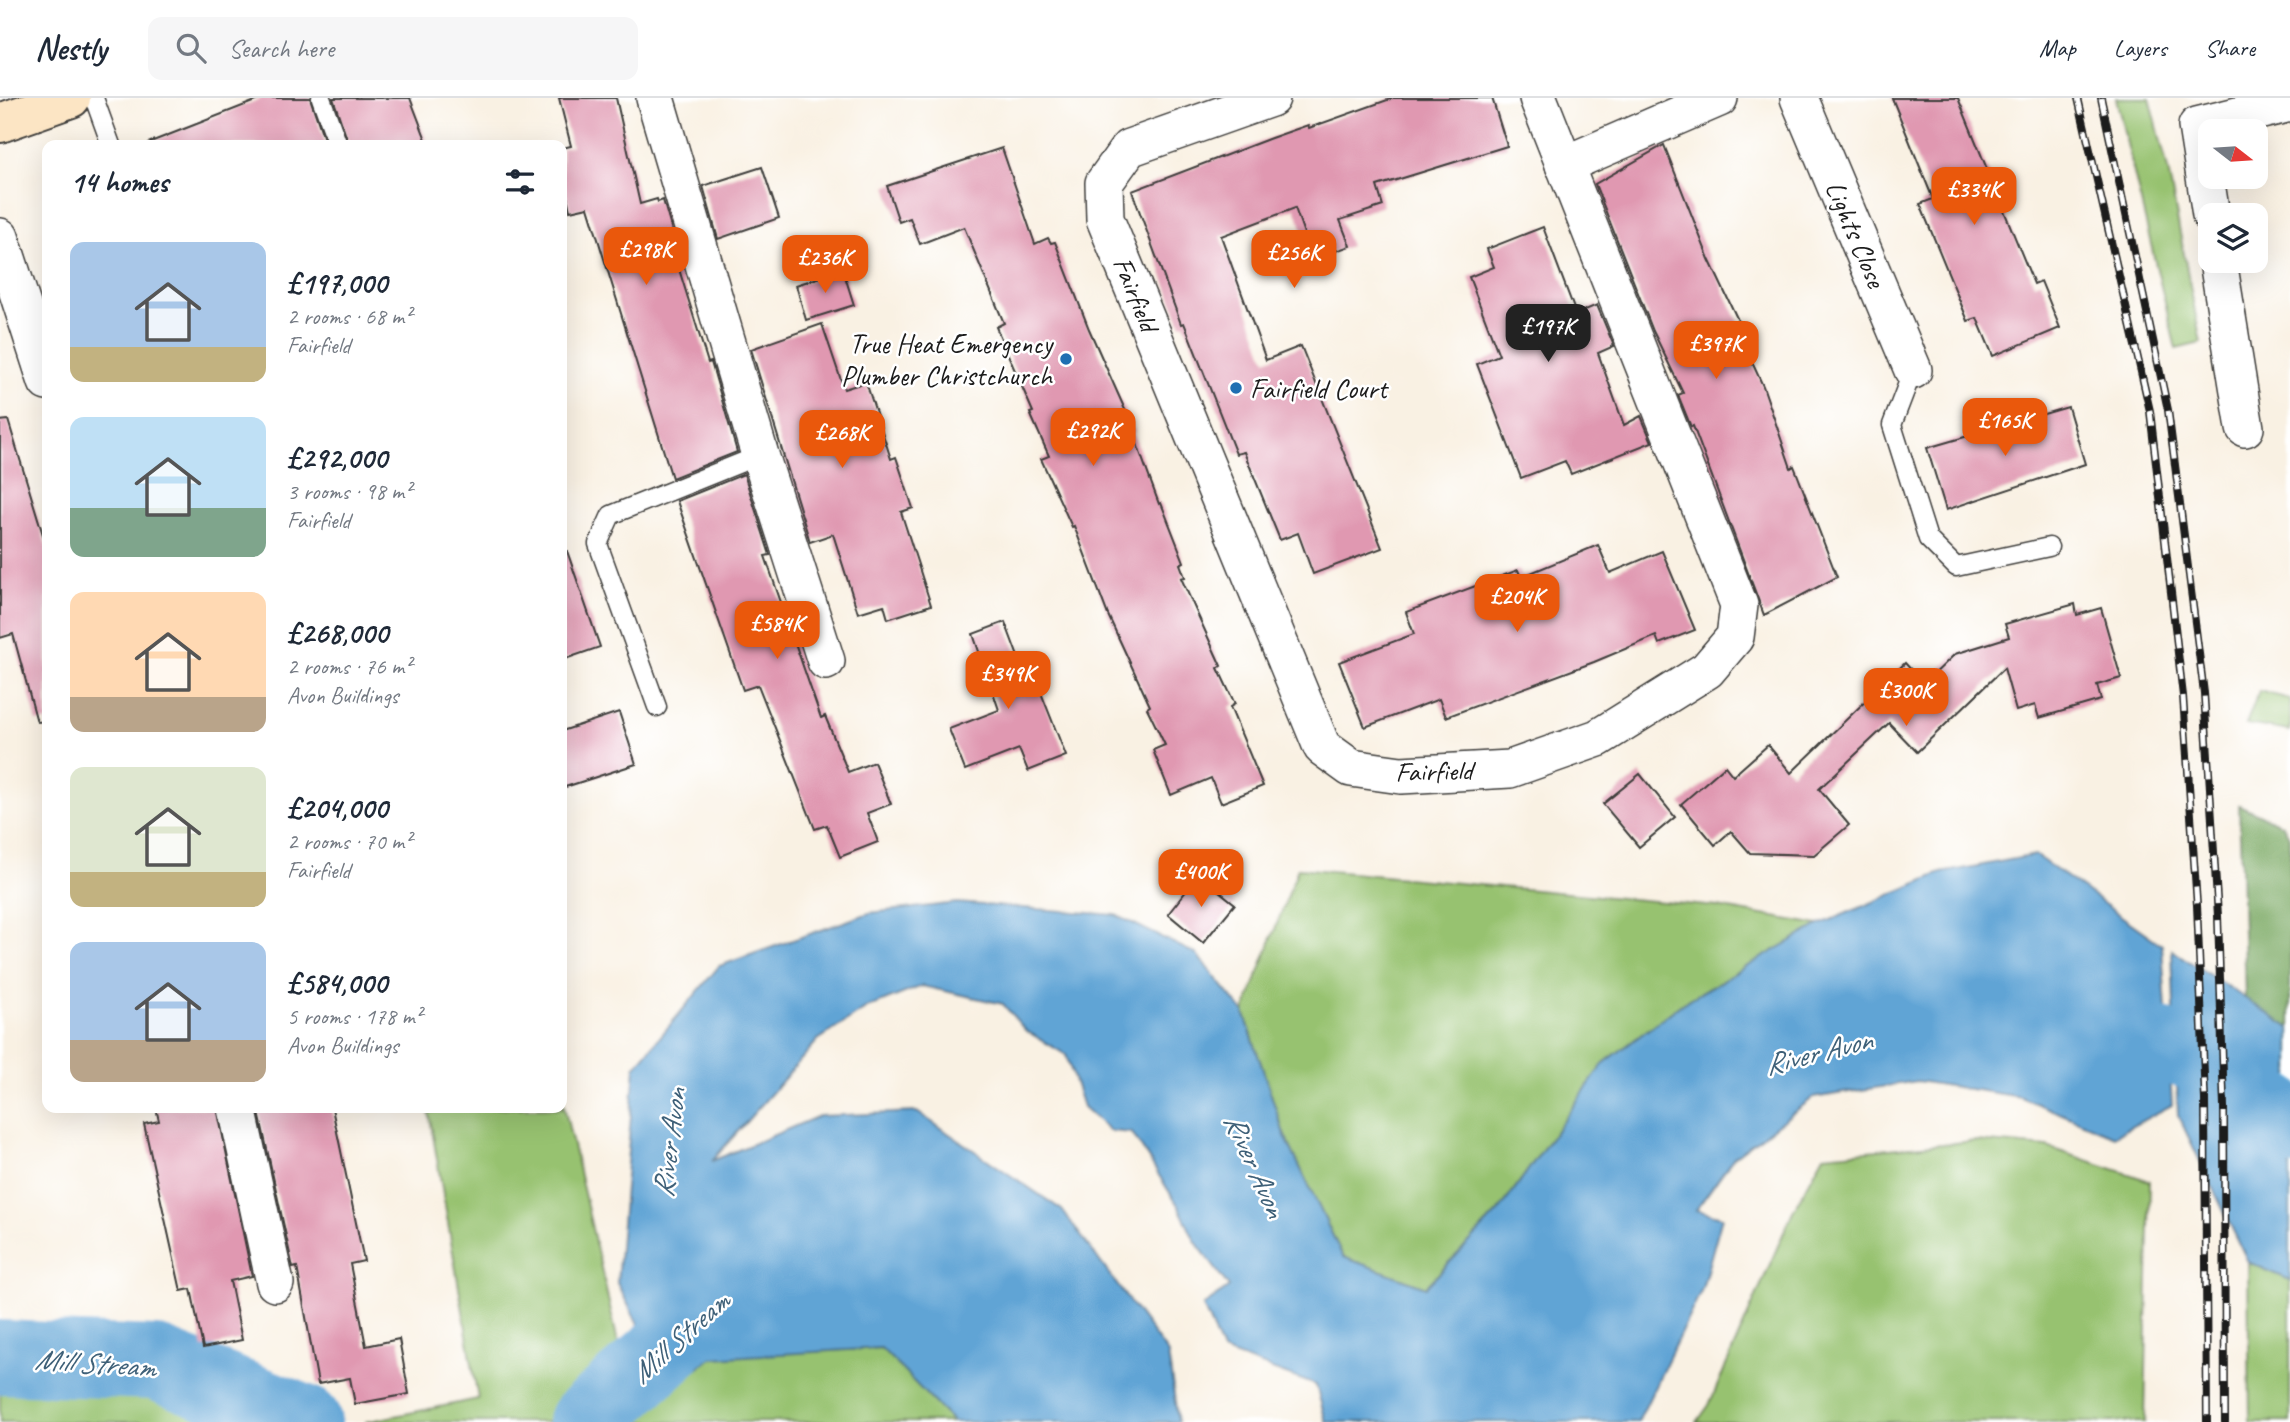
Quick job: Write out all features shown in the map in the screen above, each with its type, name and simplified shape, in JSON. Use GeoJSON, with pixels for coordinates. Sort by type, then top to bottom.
{"type":"FeatureCollection","features":[{"type":"Feature","properties":{"kind":"main road"},"geometry":{"type":"LineString","coordinates":[[0,123],[71,98]]}},
{"type":"Feature","properties":{"kind":"street"},"geometry":{"type":"LineString","coordinates":[[655,98],[760,455],[826,662]]}},
{"type":"Feature","properties":{"kind":"street","name":"Fairfield"},"geometry":{"type":"LineString","coordinates":[[1271,98],[1129,148],[1104,183],[1105,219],[1322,747],[1351,768],[1401,775],[1510,769],[1598,738],[1707,670],[1735,637],[1739,605],[1538,98]]}},
{"type":"Feature","properties":{"kind":"street"},"geometry":{"type":"LineString","coordinates":[[1564,165],[1719,98]]}},
{"type":"Feature","properties":{"kind":"street","name":"Lights Close"},"geometry":{"type":"LineString","coordinates":[[1799,98],[1913,370]]}},
{"type":"Feature","properties":{"kind":"street"},"geometry":{"type":"LineString","coordinates":[[2209,203],[2197,126],[2290,103]]}},
{"type":"Feature","properties":{"kind":"street"},"geometry":{"type":"LineString","coordinates":[[0,237],[42,367]]}},
{"type":"Feature","properties":{"kind":"street"},"geometry":{"type":"LineString","coordinates":[[2220,273],[2245,428]]}},
{"type":"Feature","properties":{"kind":"street"},"geometry":{"type":"LineString","coordinates":[[238,1113],[275,1283]]}},
{"type":"Feature","properties":{"kind":"lane"},"geometry":{"type":"LineString","coordinates":[[94,98],[109,140]]}},
{"type":"Feature","properties":{"kind":"lane"},"geometry":{"type":"LineString","coordinates":[[321,98],[336,140]]}},
{"type":"Feature","properties":{"kind":"lane"},"geometry":{"type":"LineString","coordinates":[[1913,370],[1892,425],[1928,539],[1956,567],[2049,547]]}},
{"type":"Feature","properties":{"kind":"lane"},"geometry":{"type":"LineString","coordinates":[[657,708],[598,544],[611,515],[760,455]]}},
{"type":"Feature","properties":{"kind":"green space"},"geometry":{"type":"Polygon","coordinates":[[[2116,98],[2150,98],[2168,170],[2201,343],[2176,349],[2116,98]]]}},
{"type":"Feature","properties":{"kind":"green space"},"geometry":{"type":"Polygon","coordinates":[[[2259,691],[2290,699],[2290,731],[2246,724],[2259,691]]]}},
{"type":"Feature","properties":{"kind":"green space"},"geometry":{"type":"Polygon","coordinates":[[[2239,805],[2283,825],[2290,838],[2290,1028],[2245,999],[2239,805]]]}},
{"type":"Feature","properties":{"kind":"green space"},"geometry":{"type":"Polygon","coordinates":[[[1298,868],[1718,907],[1819,925],[1683,1003],[1604,1063],[1499,1211],[1426,1287],[1343,1257],[1284,1134],[1244,1012],[1298,868]]]}},
{"type":"Feature","properties":{"kind":"green space"},"geometry":{"type":"Polygon","coordinates":[[[429,1113],[566,1113],[623,1364],[566,1422],[365,1422],[478,1399],[429,1113]]]}},
{"type":"Feature","properties":{"kind":"green space"},"geometry":{"type":"Polygon","coordinates":[[[1976,1141],[2047,1147],[2150,1181],[2145,1422],[1697,1422],[1709,1405],[1793,1211],[1824,1155],[1976,1141]]]}},
{"type":"Feature","properties":{"kind":"green space"},"geometry":{"type":"Polygon","coordinates":[[[2248,1262],[2290,1280],[2290,1422],[2250,1422],[2248,1262]]]}},
{"type":"Feature","properties":{"kind":"green space"},"geometry":{"type":"Polygon","coordinates":[[[882,1348],[953,1422],[569,1422],[635,1408],[712,1357],[882,1348]]]}},
{"type":"Feature","properties":{"kind":"green space"},"geometry":{"type":"Polygon","coordinates":[[[35,1358],[156,1363],[305,1422],[0,1422],[0,1366],[35,1358]]]}},
{"type":"Feature","properties":{"kind":"water"},"geometry":{"type":"Polygon","coordinates":[[[2035,855],[2162,945],[2172,1105],[2114,1136],[2021,1097],[1917,1081],[1813,1098],[1734,1157],[1696,1210],[1722,1217],[1702,1289],[1638,1422],[1326,1422],[1316,1385],[1222,1351],[1203,1306],[1229,1287],[1195,1241],[1179,1207],[1132,1133],[1110,1131],[1083,1107],[1066,1055],[1025,1030],[1003,1004],[922,986],[867,1008],[818,1040],[712,1161],[819,1116],[917,1112],[1062,1210],[1168,1354],[1178,1422],[953,1422],[881,1348],[712,1358],[635,1408],[566,1422],[646,1340],[617,1283],[635,1067],[719,966],[869,913],[957,903],[1116,915],[1196,954],[1244,1012],[1284,1134],[1343,1257],[1426,1287],[1499,1211],[1604,1063],[1683,1003],[1819,925],[1941,873],[2035,855]]]}},
{"type":"Feature","properties":{"kind":"water"},"geometry":{"type":"Polygon","coordinates":[[[2172,950],[2290,1028],[2290,1280],[2248,1262],[2178,1115],[2172,950]]]}},
{"type":"Feature","properties":{"kind":"building"},"geometry":{"type":"Polygon","coordinates":[[[263,98],[310,98],[324,140],[156,140],[263,98]]]}},
{"type":"Feature","properties":{"kind":"building"},"geometry":{"type":"Polygon","coordinates":[[[333,98],[410,98],[426,140],[347,140],[333,98]]]}},
{"type":"Feature","properties":{"kind":"building"},"geometry":{"type":"Polygon","coordinates":[[[559,98],[616,98],[640,204],[663,200],[678,252],[674,253],[708,363],[711,362],[737,452],[672,478],[588,207],[570,211],[567,197],[567,147],[571,146],[559,98]]]}},
{"type":"Feature","properties":{"kind":"building"},"geometry":{"type":"Polygon","coordinates":[[[1393,98],[1492,98],[1507,146],[1377,186],[1383,206],[1340,220],[1350,246],[1313,259],[1295,208],[1221,236],[1266,360],[1301,346],[1382,548],[1313,574],[1298,533],[1280,540],[1244,452],[1236,454],[1184,323],[1181,324],[1132,191],[1271,138],[1308,125],[1309,128],[1393,98]]]}},
{"type":"Feature","properties":{"kind":"building"},"geometry":{"type":"Polygon","coordinates":[[[1892,98],[1958,98],[2034,284],[2041,281],[2060,328],[1993,356],[1977,318],[1968,321],[1920,204],[1933,199],[1892,98]]]}},
{"type":"Feature","properties":{"kind":"building"},"geometry":{"type":"Polygon","coordinates":[[[1664,145],[1709,259],[1744,333],[1740,336],[1763,386],[1791,468],[1794,466],[1837,577],[1764,615],[1693,426],[1691,427],[1678,395],[1683,393],[1653,331],[1595,184],[1664,145]]]}},
{"type":"Feature","properties":{"kind":"building"},"geometry":{"type":"Polygon","coordinates":[[[1002,148],[1035,244],[1048,238],[1051,243],[1055,242],[1089,329],[1135,432],[1133,433],[1159,504],[1161,503],[1184,562],[1180,564],[1185,577],[1181,578],[1221,666],[1218,668],[1235,704],[1230,707],[1263,786],[1221,803],[1211,778],[1171,795],[1153,750],[1165,745],[1108,615],[1074,526],[1072,527],[1041,459],[1049,456],[996,327],[1004,323],[964,227],[920,244],[910,218],[899,222],[887,186],[1002,148]]]}},
{"type":"Feature","properties":{"kind":"building"},"geometry":{"type":"Polygon","coordinates":[[[762,167],[779,218],[718,239],[703,186],[762,167]]]}},
{"type":"Feature","properties":{"kind":"building"},"geometry":{"type":"Polygon","coordinates":[[[1543,227],[1576,314],[1597,305],[1614,346],[1598,353],[1624,425],[1641,416],[1652,442],[1571,474],[1565,461],[1521,478],[1477,364],[1499,355],[1469,277],[1494,267],[1487,249],[1543,227]]]}},
{"type":"Feature","properties":{"kind":"building"},"geometry":{"type":"Polygon","coordinates":[[[843,270],[854,305],[806,320],[796,285],[843,270]]]}},
{"type":"Feature","properties":{"kind":"building"},"geometry":{"type":"Polygon","coordinates":[[[822,324],[844,389],[866,382],[891,459],[896,457],[913,508],[901,512],[931,605],[888,619],[884,605],[858,613],[833,534],[810,542],[751,349],[822,324]]]}},
{"type":"Feature","properties":{"kind":"building"},"geometry":{"type":"Polygon","coordinates":[[[2068,407],[2085,464],[1946,510],[1927,448],[2068,407]]]}},
{"type":"Feature","properties":{"kind":"building"},"geometry":{"type":"Polygon","coordinates":[[[8,420],[42,532],[42,722],[37,722],[13,634],[0,638],[0,421],[8,420]]]}},
{"type":"Feature","properties":{"kind":"building"},"geometry":{"type":"Polygon","coordinates":[[[744,474],[770,555],[765,556],[821,718],[825,716],[848,772],[874,762],[891,804],[867,813],[878,842],[840,857],[827,825],[815,829],[758,685],[743,690],[677,501],[744,474]]]}},
{"type":"Feature","properties":{"kind":"building"},"geometry":{"type":"Polygon","coordinates":[[[1598,545],[1610,573],[1662,551],[1695,630],[1659,644],[1656,636],[1446,717],[1439,699],[1365,727],[1339,662],[1414,634],[1406,612],[1518,570],[1521,577],[1598,545]]]}},
{"type":"Feature","properties":{"kind":"building"},"geometry":{"type":"Polygon","coordinates":[[[567,551],[600,647],[567,658],[567,551]]]}},
{"type":"Feature","properties":{"kind":"building"},"geometry":{"type":"Polygon","coordinates":[[[2075,604],[2077,615],[2101,608],[2121,678],[2097,685],[2101,700],[2039,718],[2035,705],[2016,711],[2004,668],[1917,752],[1889,723],[1819,789],[1849,825],[1814,855],[1750,853],[1731,831],[1715,845],[1681,804],[1725,766],[1733,776],[1768,745],[1791,773],[1905,663],[1924,684],[1955,654],[2009,637],[2005,624],[2075,604]]]}},
{"type":"Feature","properties":{"kind":"building"},"geometry":{"type":"Polygon","coordinates":[[[1005,622],[1026,678],[1034,675],[1066,756],[1028,771],[1019,749],[965,770],[949,729],[999,710],[973,634],[1005,622]]]}},
{"type":"Feature","properties":{"kind":"building"},"geometry":{"type":"Polygon","coordinates":[[[619,712],[636,764],[567,786],[567,729],[619,712]]]}},
{"type":"Feature","properties":{"kind":"building"},"geometry":{"type":"Polygon","coordinates":[[[1640,774],[1675,817],[1639,847],[1603,804],[1640,774]]]}},
{"type":"Feature","properties":{"kind":"building"},"geometry":{"type":"Polygon","coordinates":[[[1199,875],[1235,904],[1203,943],[1168,914],[1199,875]]]}},
{"type":"Feature","properties":{"kind":"building"},"geometry":{"type":"Polygon","coordinates":[[[157,1113],[218,1113],[252,1276],[230,1281],[242,1340],[203,1348],[191,1289],[181,1291],[144,1124],[159,1121],[157,1113]]]}},
{"type":"Feature","properties":{"kind":"building"},"geometry":{"type":"Polygon","coordinates":[[[259,1113],[333,1113],[364,1261],[350,1264],[366,1346],[399,1339],[409,1394],[355,1404],[350,1378],[318,1384],[297,1267],[293,1268],[259,1113]]]}},
{"type":"Feature","properties":{"kind":"waterway","name":"River Avon"},"geometry":{"type":"LineString","coordinates":[[2071,1023],[2225,1061],[2290,1129]]}},
{"type":"Feature","properties":{"kind":"waterway","name":"Mill Stream"},"geometry":{"type":"LineString","coordinates":[[585,1422],[666,1349]]}},
{"type":"Feature","properties":{"kind":"waterway","name":"Mill Stream"},"geometry":{"type":"LineString","coordinates":[[0,1357],[156,1363],[305,1422]]}},
{"type":"Feature","properties":{"kind":"railway"},"geometry":{"type":"LineString","coordinates":[[2078,98],[2150,411],[2183,696],[2197,905],[2205,1099],[2207,1422]]}},
{"type":"Feature","properties":{"kind":"railway"},"geometry":{"type":"LineString","coordinates":[[2101,98],[2168,410],[2204,693],[2218,916],[2224,1107],[2225,1422]]}},
{"type":"Feature","properties":{"kind":"place","name":"True Heat Emergency Plumber Christchurch"},"geometry":{"type":"Point","coordinates":[1066,359]}},
{"type":"Feature","properties":{"kind":"place","name":"Fairfield Court"},"geometry":{"type":"Point","coordinates":[1236,388]}}]}
